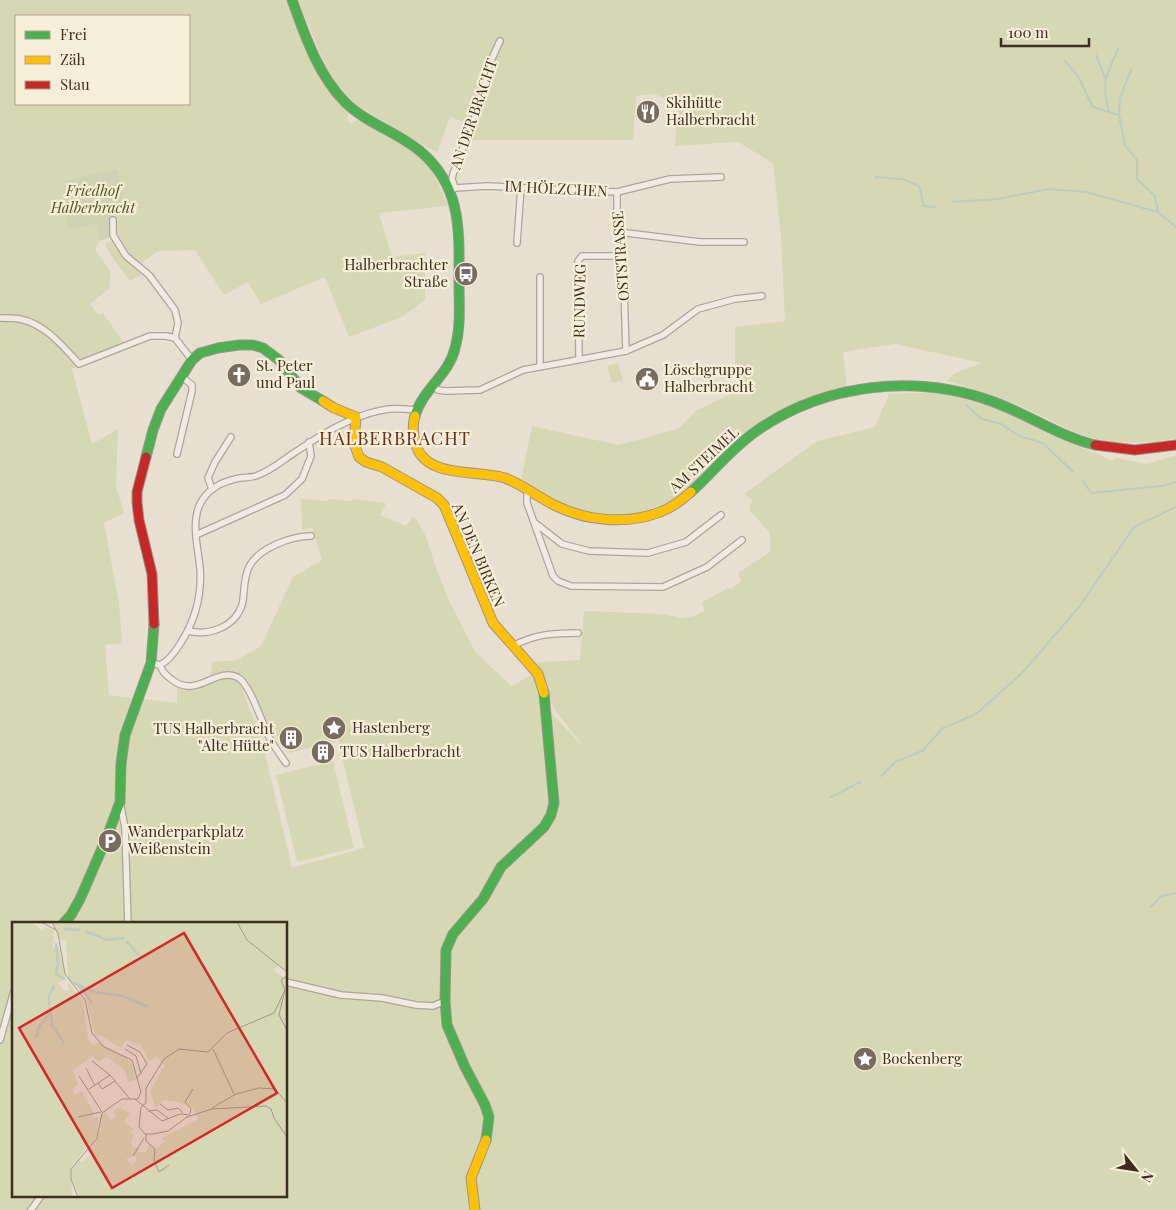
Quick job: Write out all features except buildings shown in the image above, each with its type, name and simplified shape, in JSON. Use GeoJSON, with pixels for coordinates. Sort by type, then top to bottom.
{"type":"FeatureCollection","features":[{"type":"Feature","properties":{"kind":"street"},"geometry":{"type":"LineString","coordinates":[[155,664],[168,660],[188,631],[196,611],[200,570],[196,535],[198,511],[204,498],[212,489],[222,482],[257,476],[309,442],[356,417],[387,409],[416,410],[420,401],[446,370],[457,340],[459,315],[459,225],[453,190],[420,150],[405,139],[363,116],[338,94],[321,68],[292,0]]}},
{"type":"Feature","properties":{"kind":"street","name":"AN DER BRACHT"},"geometry":{"type":"LineString","coordinates":[[453,190],[453,174],[478,109],[489,65],[500,41]]}},
{"type":"Feature","properties":{"kind":"street","name":"IM HÖLZCHEN"},"geometry":{"type":"LineString","coordinates":[[453,190],[487,186],[617,192],[670,179],[721,178]]}},
{"type":"Feature","properties":{"kind":"street"},"geometry":{"type":"LineString","coordinates":[[517,243],[521,187]]}},
{"type":"Feature","properties":{"kind":"street","name":"OSTSTRASSE"},"geometry":{"type":"LineString","coordinates":[[617,192],[617,220],[624,256],[626,351]]}},
{"type":"Feature","properties":{"kind":"street"},"geometry":{"type":"LineString","coordinates":[[113,220],[113,235],[126,256],[149,275],[175,310],[178,323],[175,338]]}},
{"type":"Feature","properties":{"kind":"street"},"geometry":{"type":"LineString","coordinates":[[619,232],[700,242],[744,242]]}},
{"type":"Feature","properties":{"kind":"street","name":"RUNDWEG"},"geometry":{"type":"LineString","coordinates":[[579,359],[578,261],[582,256],[624,256]]}},
{"type":"Feature","properties":{"kind":"street"},"geometry":{"type":"LineString","coordinates":[[540,277],[540,366]]}},
{"type":"Feature","properties":{"kind":"street"},"geometry":{"type":"LineString","coordinates":[[434,386],[438,390],[446,392],[480,390],[523,370],[626,351],[663,335],[698,309],[735,299],[762,296]]}},
{"type":"Feature","properties":{"kind":"street"},"geometry":{"type":"LineString","coordinates":[[0,318],[21,319],[47,331],[79,364],[150,336],[175,338],[192,360]]}},
{"type":"Feature","properties":{"kind":"street"},"geometry":{"type":"LineString","coordinates":[[128,922],[125,828],[120,802],[121,764],[125,735],[155,664],[152,576],[139,525],[137,492],[156,420],[167,397],[192,360],[200,353],[228,346],[247,345],[263,348],[279,360],[301,388],[334,408],[356,417]]}},
{"type":"Feature","properties":{"kind":"street"},"geometry":{"type":"LineString","coordinates":[[176,454],[192,391],[192,385],[182,377]]}},
{"type":"Feature","properties":{"kind":"street","name":"AM STEIMEL"},"geometry":{"type":"LineString","coordinates":[[416,410],[412,427],[414,441],[427,461],[436,467],[450,471],[501,477],[529,489],[557,506],[584,516],[606,520],[625,520],[658,513],[681,501],[753,433],[800,407],[837,395],[870,388],[917,386],[939,388],[996,403],[1072,439],[1108,448],[1133,450],[1176,446]]}},
{"type":"Feature","properties":{"kind":"street","name":"AN DEN BIRKEN"},"geometry":{"type":"LineString","coordinates":[[356,417],[354,443],[359,457],[437,498],[444,505],[492,623],[514,645],[538,674],[545,695],[554,810],[535,837],[500,867],[483,899],[453,934],[446,950],[445,1001]]}},
{"type":"Feature","properties":{"kind":"street"},"geometry":{"type":"LineString","coordinates":[[212,489],[208,478],[215,462],[232,437]]}},
{"type":"Feature","properties":{"kind":"street"},"geometry":{"type":"LineString","coordinates":[[196,535],[285,495],[302,479],[311,456],[309,442]]}},
{"type":"Feature","properties":{"kind":"street"},"geometry":{"type":"LineString","coordinates":[[529,489],[526,499],[553,576],[558,581],[571,586],[663,588],[708,567],[742,540]]}},
{"type":"Feature","properties":{"kind":"street"},"geometry":{"type":"LineString","coordinates":[[534,522],[562,544],[589,551],[648,554],[686,542],[721,515]]}},
{"type":"Feature","properties":{"kind":"street"},"geometry":{"type":"LineString","coordinates":[[188,631],[198,634],[210,632],[234,619],[242,605],[246,576],[253,562],[267,548],[300,536],[312,536]]}},
{"type":"Feature","properties":{"kind":"street"},"geometry":{"type":"LineString","coordinates":[[514,645],[530,637],[545,634],[578,634]]}},
{"type":"Feature","properties":{"kind":"street"},"geometry":{"type":"LineString","coordinates":[[155,664],[167,676],[185,687],[192,687],[225,676],[239,678],[247,687],[271,740],[286,763]]}},
{"type":"Feature","properties":{"kind":"street"},"geometry":{"type":"LineString","coordinates":[[65,922],[80,899],[120,802]]}},
{"type":"Feature","properties":{"kind":"street"},"geometry":{"type":"LineString","coordinates":[[288,982],[341,995],[382,998],[416,1005],[433,1006],[445,1001],[448,1029],[489,1117],[486,1140],[471,1178],[474,1210]]}},
{"type":"Feature","properties":{"kind":"street"},"geometry":{"type":"LineString","coordinates":[[0,1040],[12,998]]}},
{"type":"Feature","properties":{"kind":"street"},"geometry":{"type":"LineString","coordinates":[[31,1210],[40,1198]]}},
{"type":"Feature","properties":{"kind":"green space"},"geometry":{"type":"Polygon","coordinates":[[[0,0],[285,0],[319,77],[349,113],[347,120],[351,124],[357,120],[377,130],[399,142],[419,157],[433,173],[448,206],[379,213],[392,257],[425,253],[425,300],[402,317],[349,337],[325,277],[261,304],[248,282],[224,295],[195,250],[158,251],[136,267],[141,275],[130,281],[113,259],[105,244],[113,240],[110,229],[111,219],[122,201],[68,229],[97,224],[100,241],[95,249],[111,272],[109,289],[90,304],[99,315],[103,313],[125,344],[72,369],[92,444],[118,429],[116,486],[124,513],[104,523],[119,603],[122,643],[105,645],[109,695],[177,703],[177,687],[195,690],[210,684],[212,662],[238,660],[261,646],[293,577],[322,560],[312,527],[302,530],[301,499],[351,501],[353,499],[386,503],[380,515],[406,526],[413,517],[416,519],[426,536],[449,601],[476,653],[512,686],[536,672],[537,662],[580,660],[584,611],[664,614],[681,618],[695,616],[704,610],[702,602],[728,588],[731,589],[741,581],[738,573],[770,552],[770,533],[749,510],[752,500],[744,494],[817,441],[875,427],[889,394],[936,392],[1001,409],[1048,434],[1105,457],[1110,461],[1117,458],[1147,464],[1176,455],[1176,1210],[0,1210],[0,0]],[[240,673],[241,687],[262,740],[292,868],[364,848],[338,740],[290,753],[268,723],[248,680],[240,673]],[[543,685],[549,711],[582,745],[554,708],[543,685]]]}},
{"type":"Feature","properties":{"kind":"green space"},"geometry":{"type":"Polygon","coordinates":[[[298,0],[1176,0],[1176,438],[1158,441],[1125,442],[1105,441],[1086,436],[1008,400],[947,381],[955,373],[982,363],[895,344],[843,352],[847,388],[810,398],[767,419],[721,446],[690,487],[669,502],[640,513],[615,517],[573,508],[558,502],[521,480],[532,426],[618,445],[678,429],[697,410],[742,389],[735,369],[735,327],[785,321],[781,237],[773,163],[738,142],[675,146],[678,105],[655,94],[636,96],[633,140],[471,140],[474,127],[450,116],[437,153],[358,106],[336,83],[323,60],[298,0]]]}},
{"type":"Feature","properties":{"kind":"green space","name":"Friedhof Halberbracht"},"geometry":{"type":"Polygon","coordinates":[[[118,169],[122,201],[110,219],[111,236],[100,241],[97,224],[68,230],[65,181],[118,169]]]}},
{"type":"Feature","properties":{"kind":"green space"},"geometry":{"type":"Polygon","coordinates":[[[618,363],[623,380],[612,383],[607,366],[618,363]]]}},
{"type":"Feature","properties":{"kind":"green space"},"geometry":{"type":"Polygon","coordinates":[[[333,761],[354,848],[297,862],[276,775],[333,761]]]}},
{"type":"Feature","properties":{"kind":"waterway"},"geometry":{"type":"LineString","coordinates":[[1109,112],[1105,86],[1110,66],[1118,49]]}},
{"type":"Feature","properties":{"kind":"waterway"},"geometry":{"type":"LineString","coordinates":[[1096,55],[1105,78]]}},
{"type":"Feature","properties":{"kind":"waterway"},"geometry":{"type":"LineString","coordinates":[[1065,61],[1078,76],[1093,107],[1119,115],[1125,145],[1137,160],[1137,179],[1155,196],[1158,211]]}},
{"type":"Feature","properties":{"kind":"waterway"},"geometry":{"type":"LineString","coordinates":[[1119,115],[1120,98],[1131,70]]}},
{"type":"Feature","properties":{"kind":"waterway"},"geometry":{"type":"LineString","coordinates":[[875,177],[903,179],[919,186],[924,206],[935,207]]}},
{"type":"Feature","properties":{"kind":"waterway"},"geometry":{"type":"LineString","coordinates":[[952,202],[998,199],[1048,189],[1086,192],[1158,212],[1176,227]]}},
{"type":"Feature","properties":{"kind":"waterway"},"geometry":{"type":"LineString","coordinates":[[966,405],[982,419],[1001,424],[1019,436],[1043,443],[1073,472]]}},
{"type":"Feature","properties":{"kind":"waterway"},"geometry":{"type":"LineString","coordinates":[[1083,481],[1091,493],[1162,486],[1176,482]]}},
{"type":"Feature","properties":{"kind":"waterway"},"geometry":{"type":"LineString","coordinates":[[881,776],[895,762],[922,751],[943,728],[976,714],[1022,673],[1079,607],[1134,527],[1176,507]]}},
{"type":"Feature","properties":{"kind":"waterway"},"geometry":{"type":"LineString","coordinates":[[831,797],[860,782]]}},
{"type":"Feature","properties":{"kind":"waterway"},"geometry":{"type":"LineString","coordinates":[[1151,907],[1161,896],[1176,893]]}},
{"type":"Feature","properties":{"kind":"traffic: fast"},"geometry":{"type":"LineString","coordinates":[[292,0],[319,66],[335,90],[352,109],[420,151],[434,165],[451,195],[456,212],[459,247],[457,340],[452,358],[423,398],[415,416]]}},
{"type":"Feature","properties":{"kind":"traffic: fast"},"geometry":{"type":"LineString","coordinates":[[146,457],[161,409],[192,360],[200,353],[239,345],[253,345],[263,348],[279,360],[301,388],[323,401]]}},
{"type":"Feature","properties":{"kind":"traffic: fast"},"geometry":{"type":"LineString","coordinates":[[691,492],[746,439],[782,415],[840,393],[871,388],[902,386],[964,393],[994,402],[1056,431],[1095,445]]}},
{"type":"Feature","properties":{"kind":"traffic: fast"},"geometry":{"type":"LineString","coordinates":[[65,922],[80,899],[120,802],[121,764],[125,735],[151,663],[154,624]]}},
{"type":"Feature","properties":{"kind":"traffic: fast"},"geometry":{"type":"LineString","coordinates":[[486,1140],[489,1117],[485,1105],[465,1067],[447,1025],[445,1001],[446,950],[453,934],[483,899],[501,867],[544,827],[551,815],[554,803],[544,693]]}},
{"type":"Feature","properties":{"kind":"traffic: slow"},"geometry":{"type":"LineString","coordinates":[[323,401],[356,417],[354,443],[359,457],[366,462],[382,467],[437,498],[444,505],[493,623],[538,674],[544,693]]}},
{"type":"Feature","properties":{"kind":"traffic: slow"},"geometry":{"type":"LineString","coordinates":[[415,416],[413,423],[415,442],[420,454],[429,462],[440,468],[453,471],[505,478],[556,506],[581,515],[607,520],[634,519],[660,512],[680,501],[691,492]]}},
{"type":"Feature","properties":{"kind":"traffic: slow"},"geometry":{"type":"LineString","coordinates":[[475,1210],[471,1178],[486,1140]]}},
{"type":"Feature","properties":{"kind":"traffic: jam"},"geometry":{"type":"LineString","coordinates":[[1095,445],[1135,450],[1176,445]]}},
{"type":"Feature","properties":{"kind":"traffic: jam"},"geometry":{"type":"LineString","coordinates":[[146,457],[137,492],[137,502],[139,520],[152,574],[154,624]]}},
{"type":"Feature","properties":{"kind":"place","name":"Skihütte Halberbracht"},"geometry":{"type":"Point","coordinates":[648,112]}},
{"type":"Feature","properties":{"kind":"place","name":"Halberbrachter Straße"},"geometry":{"type":"Point","coordinates":[466,274]}},
{"type":"Feature","properties":{"kind":"place","name":"St. Peter und Paul"},"geometry":{"type":"Point","coordinates":[239,375]}},
{"type":"Feature","properties":{"kind":"place","name":"Löschgruppe Halberbracht"},"geometry":{"type":"Point","coordinates":[647,379]}},
{"type":"Feature","properties":{"kind":"place","name":"Hastenberg"},"geometry":{"type":"Point","coordinates":[334,728]}},
{"type":"Feature","properties":{"kind":"place","name":"TUS Halberbracht \"Alte Hütte\""},"geometry":{"type":"Point","coordinates":[291,738]}},
{"type":"Feature","properties":{"kind":"place","name":"TUS Halberbracht"},"geometry":{"type":"Point","coordinates":[323,752]}},
{"type":"Feature","properties":{"kind":"place","name":"Wanderparkplatz Weißenstein"},"geometry":{"type":"Point","coordinates":[110,841]}},
{"type":"Feature","properties":{"kind":"place","name":"Bockenberg"},"geometry":{"type":"Point","coordinates":[865,1059]}},
{"type":"Feature","properties":{"kind":"district","name":"HALBERBRACHT"},"geometry":{"type":"Point","coordinates":[395,439]}}]}
